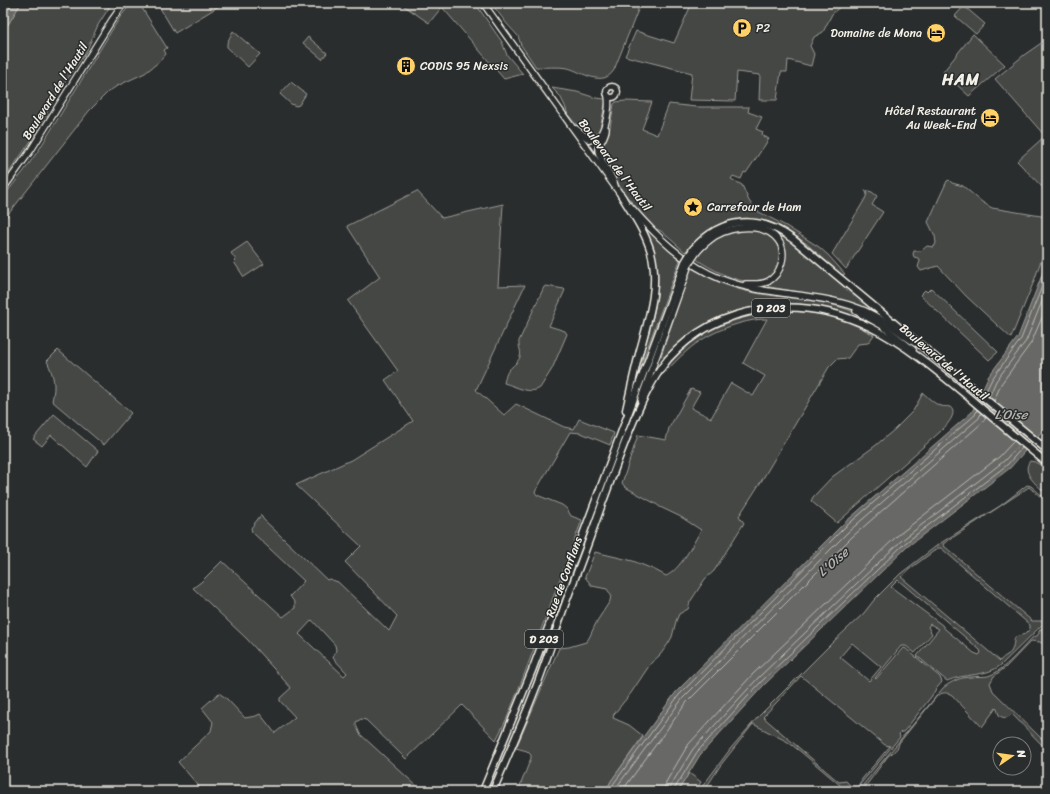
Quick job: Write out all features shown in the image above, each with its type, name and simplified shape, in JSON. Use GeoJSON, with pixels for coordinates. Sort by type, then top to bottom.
{"type":"FeatureCollection","features":[{"type":"Feature","properties":{"kind":"main road","name":"Boulevard de l'Hautil"},"geometry":{"type":"LineString","coordinates":[[3,189],[31,150],[124,3]]}},
{"type":"Feature","properties":{"kind":"main road","name":"Boulevard de l'Hautil"},"geometry":{"type":"LineString","coordinates":[[483,3],[621,195],[652,230],[676,253],[704,271],[728,282],[748,288],[812,296],[857,307],[871,314],[932,355],[1047,450]]}},
{"type":"Feature","properties":{"kind":"main road"},"geometry":{"type":"LineString","coordinates":[[611,97],[605,136],[598,147],[598,153],[614,179],[616,188]]}},
{"type":"Feature","properties":{"kind":"main road"},"geometry":{"type":"LineString","coordinates":[[570,124],[587,138],[593,140],[597,139],[601,135],[607,118]]}},
{"type":"Feature","properties":{"kind":"main road"},"geometry":{"type":"LineString","coordinates":[[620,435],[651,310],[655,283],[654,267],[648,245],[639,224],[621,195]]}},
{"type":"Feature","properties":{"kind":"main road","name":"D 203"},"geometry":{"type":"LineString","coordinates":[[620,435],[681,278],[685,262],[703,238],[711,232],[734,223],[754,222],[773,227],[794,240],[932,355]]}},
{"type":"Feature","properties":{"kind":"main road","name":"D 203"},"geometry":{"type":"LineString","coordinates":[[695,250],[723,232],[738,228],[760,229],[777,238],[782,248],[782,260],[779,270],[772,279],[759,284],[728,282]]}},
{"type":"Feature","properties":{"kind":"main road"},"geometry":{"type":"LineString","coordinates":[[636,414],[681,278]]}},
{"type":"Feature","properties":{"kind":"main road","name":"Boulevard de l'Hautil"},"geometry":{"type":"LineString","coordinates":[[839,303],[883,326],[1046,462]]}},
{"type":"Feature","properties":{"kind":"main road","name":"D 203"},"geometry":{"type":"LineString","coordinates":[[636,414],[661,368],[688,340],[724,319],[744,312],[764,309],[783,307],[808,309],[829,312],[849,318],[869,326],[892,339],[936,371]]}},
{"type":"Feature","properties":{"kind":"main road","name":"Rue de Conflans"},"geometry":{"type":"LineString","coordinates":[[493,791],[535,690],[636,414]]}},
{"type":"Feature","properties":{"kind":"main road","name":"Rue de Conflans"},"geometry":{"type":"LineString","coordinates":[[483,791],[533,668],[620,435]]}},
{"type":"Feature","properties":{"kind":"shaded area"},"geometry":{"type":"Polygon","coordinates":[[[21,3],[112,3],[98,25],[86,52],[57,94],[35,135],[3,181],[3,33],[21,3]]]}},
{"type":"Feature","properties":{"kind":"shaded area"},"geometry":{"type":"Polygon","coordinates":[[[132,3],[145,3],[146,6],[142,8],[167,48],[164,50],[166,54],[145,73],[117,86],[108,92],[89,111],[3,221],[3,197],[40,148],[120,17],[132,3]]]}},
{"type":"Feature","properties":{"kind":"shaded area"},"geometry":{"type":"Polygon","coordinates":[[[157,3],[224,3],[175,33],[157,3]]]}},
{"type":"Feature","properties":{"kind":"shaded area"},"geometry":{"type":"Polygon","coordinates":[[[400,3],[475,3],[502,42],[507,55],[523,74],[504,79],[442,7],[429,23],[400,3]]]}},
{"type":"Feature","properties":{"kind":"shaded area"},"geometry":{"type":"Polygon","coordinates":[[[491,3],[638,3],[638,10],[614,70],[604,78],[598,78],[568,68],[536,67],[521,45],[518,36],[491,3]]]}},
{"type":"Feature","properties":{"kind":"shaded area"},"geometry":{"type":"Polygon","coordinates":[[[692,3],[844,3],[832,14],[823,32],[814,37],[810,46],[814,54],[811,66],[788,60],[787,72],[781,72],[777,100],[759,100],[760,75],[737,72],[735,101],[689,100],[692,73],[625,56],[636,31],[674,43],[692,3]]]}},
{"type":"Feature","properties":{"kind":"shaded area"},"geometry":{"type":"Polygon","coordinates":[[[964,6],[985,24],[976,34],[955,16],[964,6]]]}},
{"type":"Feature","properties":{"kind":"shaded area"},"geometry":{"type":"Polygon","coordinates":[[[233,31],[260,54],[248,67],[227,47],[227,43],[233,31]]]}},
{"type":"Feature","properties":{"kind":"shaded area"},"geometry":{"type":"Polygon","coordinates":[[[973,34],[1005,65],[969,96],[943,72],[973,34]]]}},
{"type":"Feature","properties":{"kind":"shaded area"},"geometry":{"type":"Polygon","coordinates":[[[308,37],[327,53],[322,59],[303,43],[308,37]]]}},
{"type":"Feature","properties":{"kind":"shaded area"},"geometry":{"type":"Polygon","coordinates":[[[1047,39],[1047,192],[1017,161],[1045,136],[995,79],[1024,55],[1047,39]]]}},
{"type":"Feature","properties":{"kind":"shaded area"},"geometry":{"type":"Polygon","coordinates":[[[291,82],[306,94],[299,105],[296,106],[291,104],[280,94],[291,82]]]}},
{"type":"Feature","properties":{"kind":"shaded area"},"geometry":{"type":"Polygon","coordinates":[[[552,88],[605,99],[599,133],[591,136],[582,131],[568,115],[560,96],[552,88]]]}},
{"type":"Feature","properties":{"kind":"shaded area"},"geometry":{"type":"Polygon","coordinates":[[[616,102],[652,102],[642,129],[657,135],[669,104],[696,107],[749,107],[748,112],[762,117],[756,129],[763,132],[762,135],[769,139],[746,173],[744,172],[741,179],[733,176],[731,179],[742,185],[749,201],[757,211],[786,226],[819,247],[845,274],[842,275],[808,245],[785,229],[772,223],[758,220],[744,219],[731,221],[718,226],[706,233],[685,252],[661,231],[656,229],[623,192],[603,157],[602,146],[609,133],[614,104],[616,102]]]}},
{"type":"Feature","properties":{"kind":"shaded area"},"geometry":{"type":"Polygon","coordinates":[[[949,180],[952,183],[963,186],[982,202],[992,208],[1047,217],[1047,243],[1034,281],[1011,338],[966,296],[938,266],[921,271],[918,267],[920,261],[918,258],[914,257],[914,251],[921,251],[927,246],[934,247],[936,243],[935,236],[928,222],[947,181],[949,180]]]}},
{"type":"Feature","properties":{"kind":"shaded area"},"geometry":{"type":"Polygon","coordinates":[[[865,190],[872,192],[877,196],[872,205],[883,212],[846,269],[832,254],[865,199],[867,194],[865,190]]]}},
{"type":"Feature","properties":{"kind":"shaded area"},"geometry":{"type":"Polygon","coordinates":[[[417,191],[442,218],[503,204],[498,286],[525,285],[476,390],[504,415],[516,404],[564,427],[574,429],[579,419],[614,433],[610,445],[581,433],[570,432],[535,492],[537,495],[562,505],[567,509],[571,516],[582,520],[521,683],[507,718],[496,740],[462,705],[406,759],[366,720],[361,719],[356,722],[360,734],[420,789],[418,791],[203,791],[178,762],[211,731],[213,722],[202,708],[219,693],[227,699],[245,718],[260,714],[275,733],[295,717],[280,701],[280,698],[291,688],[247,639],[193,588],[222,561],[283,617],[295,608],[295,603],[290,596],[304,581],[252,532],[251,528],[261,515],[263,519],[327,580],[329,579],[338,582],[389,631],[397,616],[345,562],[361,546],[296,485],[351,460],[413,421],[385,380],[398,371],[348,301],[380,277],[347,226],[417,191]],[[312,620],[299,634],[344,676],[347,673],[333,658],[336,650],[335,645],[312,620]]]}},
{"type":"Feature","properties":{"kind":"shaded area"},"geometry":{"type":"Polygon","coordinates":[[[644,226],[680,260],[642,362],[641,361],[654,312],[658,286],[658,274],[655,257],[643,227],[644,226]]]}},
{"type":"Feature","properties":{"kind":"shaded area"},"geometry":{"type":"Polygon","coordinates":[[[772,229],[790,240],[878,313],[876,315],[851,303],[830,297],[769,287],[768,284],[785,260],[772,229]]]}},
{"type":"Feature","properties":{"kind":"shaded area"},"geometry":{"type":"Polygon","coordinates":[[[750,230],[768,235],[778,245],[780,260],[773,273],[767,278],[761,281],[753,282],[739,280],[716,271],[696,259],[701,252],[720,238],[734,232],[750,230]]]}},
{"type":"Feature","properties":{"kind":"shaded area"},"geometry":{"type":"Polygon","coordinates":[[[247,242],[264,264],[244,277],[234,262],[236,260],[231,253],[247,242]]]}},
{"type":"Feature","properties":{"kind":"shaded area"},"geometry":{"type":"Polygon","coordinates":[[[691,268],[720,282],[742,290],[822,302],[839,307],[872,322],[888,334],[860,319],[832,309],[793,304],[773,304],[734,312],[716,319],[699,328],[664,357],[661,356],[691,268]]]}},
{"type":"Feature","properties":{"kind":"shaded area"},"geometry":{"type":"Polygon","coordinates":[[[546,286],[565,290],[549,326],[565,331],[567,334],[552,369],[540,388],[532,391],[504,383],[508,371],[520,357],[521,353],[519,341],[544,287],[546,286]]]}},
{"type":"Feature","properties":{"kind":"shaded area"},"geometry":{"type":"Polygon","coordinates":[[[931,288],[998,352],[989,360],[920,295],[925,290],[927,292],[931,288]]]}},
{"type":"Feature","properties":{"kind":"shaded area"},"geometry":{"type":"Polygon","coordinates":[[[786,311],[832,317],[853,324],[874,335],[868,343],[858,344],[848,358],[837,359],[829,367],[739,516],[744,523],[714,571],[705,579],[690,602],[688,609],[679,614],[672,637],[668,644],[660,655],[651,663],[631,693],[614,714],[613,718],[629,725],[643,736],[611,781],[606,791],[518,791],[531,755],[527,751],[516,748],[559,648],[586,642],[610,601],[611,595],[607,589],[592,586],[585,577],[595,552],[633,561],[666,576],[671,573],[681,562],[701,530],[681,517],[625,487],[622,483],[638,435],[666,440],[669,428],[691,389],[700,392],[691,408],[711,418],[731,383],[753,396],[765,376],[743,363],[767,319],[747,321],[736,324],[705,338],[684,353],[661,376],[673,360],[686,347],[715,328],[732,321],[767,313],[786,311]]]}},
{"type":"Feature","properties":{"kind":"shaded area"},"geometry":{"type":"Polygon","coordinates":[[[58,350],[131,413],[104,445],[52,401],[54,381],[47,361],[58,350]]]}},
{"type":"Feature","properties":{"kind":"shaded area"},"geometry":{"type":"Polygon","coordinates":[[[923,393],[938,405],[950,407],[953,413],[950,420],[941,431],[837,523],[811,501],[813,497],[832,477],[875,446],[895,429],[913,411],[923,393]]]}},
{"type":"Feature","properties":{"kind":"shaded area"},"geometry":{"type":"Polygon","coordinates":[[[54,414],[98,451],[87,467],[51,435],[42,446],[33,439],[54,414]]]}},
{"type":"Feature","properties":{"kind":"shaded area"},"geometry":{"type":"Polygon","coordinates":[[[1030,461],[1035,462],[1047,469],[1047,494],[1035,484],[1029,475],[1027,470],[1030,461]]]}},
{"type":"Feature","properties":{"kind":"shaded area"},"geometry":{"type":"Polygon","coordinates":[[[1027,485],[1031,486],[1047,500],[1047,502],[1029,487],[943,544],[1032,621],[1042,621],[1047,617],[1047,620],[1001,665],[989,671],[947,681],[917,656],[939,629],[930,624],[928,627],[932,634],[915,653],[906,646],[901,646],[875,678],[876,679],[902,649],[905,648],[940,677],[942,682],[905,730],[899,734],[900,737],[857,788],[862,779],[890,746],[885,745],[801,676],[763,717],[839,782],[846,781],[854,791],[852,791],[853,790],[847,785],[846,787],[851,791],[847,791],[788,742],[753,724],[720,766],[704,791],[699,791],[731,748],[758,717],[864,613],[874,600],[900,574],[939,544],[1000,506],[1027,485]],[[938,548],[901,577],[1000,661],[1011,652],[1015,637],[1025,634],[1030,629],[1030,625],[941,548],[938,548]],[[898,580],[891,587],[942,625],[974,653],[979,655],[981,653],[980,650],[898,580]],[[852,643],[840,657],[869,681],[881,667],[852,643]]]}},
{"type":"Feature","properties":{"kind":"shaded area"},"geometry":{"type":"Polygon","coordinates":[[[1047,623],[1042,629],[1047,647],[1040,642],[1031,641],[1006,667],[994,676],[990,683],[993,691],[1047,744],[1047,750],[1012,714],[1007,717],[1002,717],[999,715],[996,708],[982,727],[952,695],[943,693],[937,696],[899,743],[897,749],[888,756],[862,791],[858,791],[943,688],[953,681],[968,677],[988,676],[994,673],[1018,653],[1033,637],[1037,636],[1039,631],[1047,623]]]}},
{"type":"Feature","properties":{"kind":"shaded area"},"geometry":{"type":"Polygon","coordinates":[[[689,773],[701,782],[695,791],[678,791],[689,773]]]}},
{"type":"Feature","properties":{"kind":"water"},"geometry":{"type":"Polygon","coordinates":[[[3,3],[21,3],[3,33],[3,3]]]}},
{"type":"Feature","properties":{"kind":"water","name":"L’Oise"},"geometry":{"type":"Polygon","coordinates":[[[1047,262],[1047,423],[1039,435],[1010,468],[907,547],[764,685],[700,755],[678,791],[606,791],[611,781],[676,692],[842,525],[972,412],[988,377],[1018,337],[1047,262]]]}},
{"type":"Feature","properties":{"kind":"place","name":"P2"},"geometry":{"type":"Point","coordinates":[742,28]}},
{"type":"Feature","properties":{"kind":"place","name":"Domaine de Mona"},"geometry":{"type":"Point","coordinates":[936,33]}},
{"type":"Feature","properties":{"kind":"place","name":"CODIS 95 Nexsis"},"geometry":{"type":"Point","coordinates":[406,66]}},
{"type":"Feature","properties":{"kind":"place","name":"Hôtel Restaurant Au Week-End"},"geometry":{"type":"Point","coordinates":[990,118]}},
{"type":"Feature","properties":{"kind":"place","name":"Carrefour de Ham"},"geometry":{"type":"Point","coordinates":[693,207]}},
{"type":"Feature","properties":{"kind":"district","name":"HAM"},"geometry":{"type":"Point","coordinates":[961,79]}},
{"type":"Feature","properties":{"kind":"water label","name":"L'Oise"},"geometry":{"type":"Point","coordinates":[833,562]}}]}
